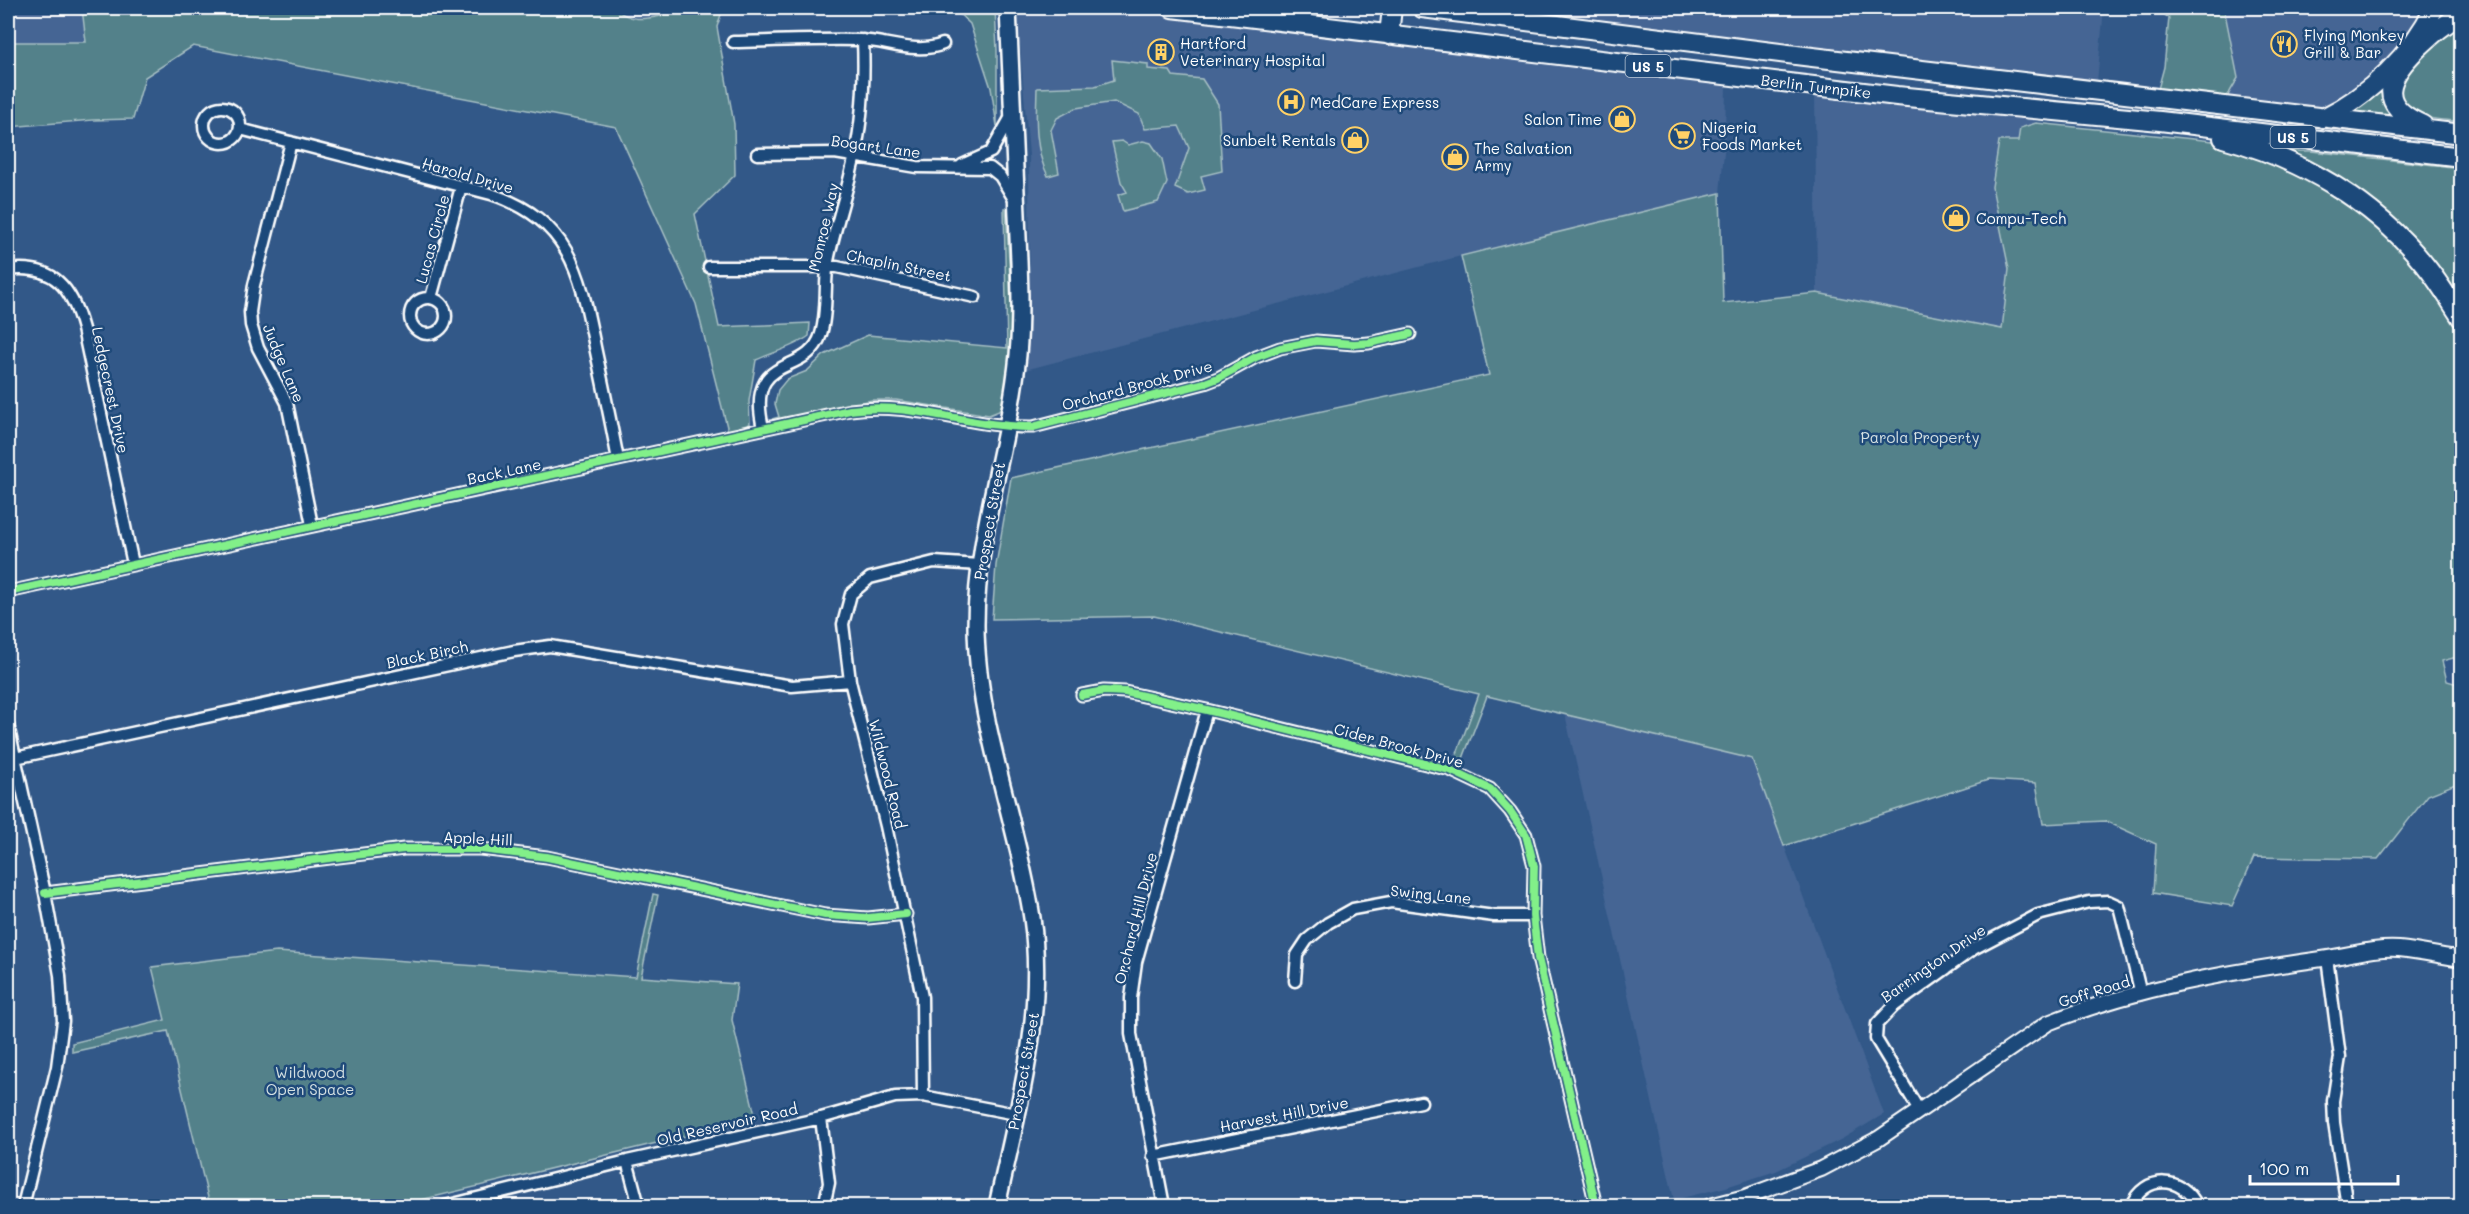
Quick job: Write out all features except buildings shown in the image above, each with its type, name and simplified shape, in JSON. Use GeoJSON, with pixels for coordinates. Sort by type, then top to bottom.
{"type":"FeatureCollection","features":[{"type":"Feature","properties":{"kind":"highway","name":"Berlin Turnpike"},"geometry":{"type":"LineString","coordinates":[[1172,8],[1897,96],[2160,121],[2462,157]]}},
{"type":"Feature","properties":{"kind":"highway"},"geometry":{"type":"LineString","coordinates":[[1389,35],[1392,8]]}},
{"type":"Feature","properties":{"kind":"highway","name":"Berlin Turnpike"},"geometry":{"type":"LineString","coordinates":[[1422,8],[2453,133]]}},
{"type":"Feature","properties":{"kind":"highway"},"geometry":{"type":"LineString","coordinates":[[2434,8],[2401,60],[2392,82],[2391,97],[2394,105],[2405,116],[2453,133]]}},
{"type":"Feature","properties":{"kind":"highway"},"geometry":{"type":"LineString","coordinates":[[2323,118],[2356,99],[2444,25],[2462,14]]}},
{"type":"Feature","properties":{"kind":"highway"},"geometry":{"type":"LineString","coordinates":[[2160,121],[2269,152],[2344,191],[2384,222],[2409,246],[2426,266],[2462,318]]}},
{"type":"Feature","properties":{"kind":"main road","name":"Prospect Street"},"geometry":{"type":"LineString","coordinates":[[997,1206],[1032,1031],[1036,956],[1029,901],[985,704],[976,628],[979,565],[1008,426],[1019,331],[1017,204],[1008,8]]}},
{"type":"Feature","properties":{"kind":"street"},"geometry":{"type":"LineString","coordinates":[[733,42],[863,40],[915,49],[943,44]]}},
{"type":"Feature","properties":{"kind":"street","name":"Monroe Way"},"geometry":{"type":"LineString","coordinates":[[763,428],[759,399],[765,382],[775,371],[806,356],[820,336],[827,266],[855,155],[863,100],[863,40]]}},
{"type":"Feature","properties":{"kind":"street","name":"Bogart Lane"},"geometry":{"type":"LineString","coordinates":[[953,168],[992,152],[1013,113]]}},
{"type":"Feature","properties":{"kind":"street","name":"Harold Drive"},"geometry":{"type":"LineString","coordinates":[[240,129],[504,199],[530,211],[550,229],[573,261],[586,303],[618,460]]}},
{"type":"Feature","properties":{"kind":"street","name":"Judge Lane"},"geometry":{"type":"LineString","coordinates":[[291,142],[254,285],[250,312],[258,348],[278,382],[288,409],[312,525]]}},
{"type":"Feature","properties":{"kind":"street","name":"Bogart Lane"},"geometry":{"type":"LineString","coordinates":[[757,154],[835,153],[917,167],[990,168],[1000,176],[1017,204]]}},
{"type":"Feature","properties":{"kind":"street","name":"Lucas Circle"},"geometry":{"type":"LineString","coordinates":[[431,298],[461,187]]}},
{"type":"Feature","properties":{"kind":"street","name":"Chaplin Street"},"geometry":{"type":"LineString","coordinates":[[709,267],[827,266],[846,268],[975,297]]}},
{"type":"Feature","properties":{"kind":"street","name":"Ledgecrest Drive"},"geometry":{"type":"LineString","coordinates":[[8,270],[33,269],[53,276],[69,293],[75,304],[85,338],[133,564]]}},
{"type":"Feature","properties":{"kind":"street","name":"Orchard Brook Drive"},"geometry":{"type":"LineString","coordinates":[[1008,426],[1033,427],[1205,383],[1256,357],[1280,348],[1316,341],[1369,343],[1410,334]]}},
{"type":"Feature","properties":{"kind":"street","name":"Back Lane"},"geometry":{"type":"LineString","coordinates":[[8,592],[850,410],[884,407],[913,409],[1008,426]]}},
{"type":"Feature","properties":{"kind":"street","name":"Wildwood Road"},"geometry":{"type":"LineString","coordinates":[[923,1096],[922,997],[906,914],[850,681],[843,624],[851,594],[870,578],[934,562],[979,565]]}},
{"type":"Feature","properties":{"kind":"street","name":"Black Birch"},"geometry":{"type":"LineString","coordinates":[[15,758],[513,651],[550,646],[792,686],[850,681]]}},
{"type":"Feature","properties":{"kind":"street","name":"Cider Brook Drive"},"geometry":{"type":"LineString","coordinates":[[1082,695],[1104,691],[1125,692],[1207,710],[1450,770],[1490,789],[1510,811],[1526,835],[1534,866],[1533,916],[1538,958],[1596,1206]]}},
{"type":"Feature","properties":{"kind":"street","name":"Orchard Hill Drive"},"geometry":{"type":"LineString","coordinates":[[1164,1206],[1131,1034],[1131,998],[1136,962],[1207,710]]}},
{"type":"Feature","properties":{"kind":"street"},"geometry":{"type":"LineString","coordinates":[[8,725],[45,893],[60,975],[63,1021],[57,1067],[24,1206]]}},
{"type":"Feature","properties":{"kind":"street","name":"Apple Hill"},"geometry":{"type":"LineString","coordinates":[[45,893],[404,849],[480,849],[547,857],[825,915],[868,918],[906,914]]}},
{"type":"Feature","properties":{"kind":"street","name":"Barrington Drive"},"geometry":{"type":"LineString","coordinates":[[1919,1110],[1876,1039],[1877,1024],[1893,1007],[1975,948],[2038,915],[2089,902],[2108,901],[2119,906],[2141,994]]}},
{"type":"Feature","properties":{"kind":"street","name":"Swing Lane"},"geometry":{"type":"LineString","coordinates":[[1295,981],[1297,955],[1307,940],[1328,923],[1353,909],[1391,902],[1494,916],[1533,916]]}},
{"type":"Feature","properties":{"kind":"street","name":"Goff Road"},"geometry":{"type":"LineString","coordinates":[[1710,1206],[1745,1197],[1821,1169],[1878,1139],[2048,1023],[2077,1011],[2185,982],[2243,970],[2375,949],[2398,949],[2462,959]]}},
{"type":"Feature","properties":{"kind":"street"},"geometry":{"type":"LineString","coordinates":[[2327,958],[2340,1057],[2333,1101],[2334,1123],[2348,1206]]}},
{"type":"Feature","properties":{"kind":"street","name":"Old Reservoir Road"},"geometry":{"type":"LineString","coordinates":[[445,1206],[477,1203],[627,1161],[821,1118],[895,1098],[923,1096],[1016,1114]]}},
{"type":"Feature","properties":{"kind":"street","name":"Harvest Hill Drive"},"geometry":{"type":"LineString","coordinates":[[1153,1156],[1421,1102]]}},
{"type":"Feature","properties":{"kind":"street"},"geometry":{"type":"LineString","coordinates":[[821,1118],[829,1183],[824,1206]]}},
{"type":"Feature","properties":{"kind":"street"},"geometry":{"type":"LineString","coordinates":[[627,1161],[639,1206]]}},
{"type":"Feature","properties":{"kind":"street"},"geometry":{"type":"LineString","coordinates":[[2132,1206],[2140,1194],[2163,1182],[2183,1186],[2193,1196],[2197,1206]]}},
{"type":"Feature","properties":{"kind":"shaded area"},"geometry":{"type":"Polygon","coordinates":[[[8,8],[82,8],[86,42],[8,42],[8,8]]]}},
{"type":"Feature","properties":{"kind":"shaded area"},"geometry":{"type":"Polygon","coordinates":[[[613,8],[666,8],[661,16],[641,19],[628,18],[613,8]]]}},
{"type":"Feature","properties":{"kind":"shaded area"},"geometry":{"type":"Polygon","coordinates":[[[1021,8],[1152,8],[1726,85],[1725,142],[1720,193],[1461,256],[1025,370],[1030,299],[1029,155],[1018,20],[1021,8]],[[1112,60],[1115,80],[1095,86],[1037,88],[1056,151],[1051,131],[1057,118],[1076,108],[1114,102],[1165,129],[1179,126],[1189,148],[1175,188],[1204,190],[1201,176],[1222,170],[1222,151],[1218,104],[1202,79],[1173,76],[1169,71],[1147,69],[1148,65],[1112,60]],[[1143,141],[1128,145],[1127,192],[1158,202],[1167,183],[1166,172],[1143,141]]]}},
{"type":"Feature","properties":{"kind":"shaded area"},"geometry":{"type":"Polygon","coordinates":[[[1488,8],[2104,8],[2097,82],[1488,8]]]}},
{"type":"Feature","properties":{"kind":"shaded area"},"geometry":{"type":"Polygon","coordinates":[[[2224,8],[2429,8],[2396,56],[2338,104],[2317,108],[2227,97],[2238,78],[2224,8]]]}},
{"type":"Feature","properties":{"kind":"shaded area"},"geometry":{"type":"Polygon","coordinates":[[[1815,96],[2033,119],[2036,123],[2020,128],[2018,141],[1992,187],[2009,269],[2002,329],[1817,293],[1815,96]]]}},
{"type":"Feature","properties":{"kind":"shaded area"},"geometry":{"type":"Polygon","coordinates":[[[1565,714],[1752,759],[1884,1114],[1842,1139],[1776,1171],[1674,1200],[1565,714]]]}},
{"type":"Feature","properties":{"kind":"green space"},"geometry":{"type":"Polygon","coordinates":[[[82,8],[613,8],[625,15],[641,19],[661,16],[666,8],[723,8],[717,27],[734,124],[735,175],[695,214],[719,327],[810,323],[809,336],[756,360],[749,401],[750,424],[728,431],[696,304],[616,127],[193,46],[145,77],[133,119],[8,127],[8,42],[86,42],[82,8]]]}},
{"type":"Feature","properties":{"kind":"green space"},"geometry":{"type":"Polygon","coordinates":[[[953,8],[995,8],[997,126],[991,88],[970,24],[953,8]]]}},
{"type":"Feature","properties":{"kind":"green space"},"geometry":{"type":"Polygon","coordinates":[[[2155,8],[2224,8],[2238,78],[2227,97],[2158,89],[2164,67],[2169,18],[2155,8]]]}},
{"type":"Feature","properties":{"kind":"green space"},"geometry":{"type":"Polygon","coordinates":[[[2461,20],[2461,122],[2427,118],[2411,113],[2401,102],[2400,90],[2405,77],[2414,63],[2461,20]]]}},
{"type":"Feature","properties":{"kind":"green space"},"geometry":{"type":"Polygon","coordinates":[[[1112,60],[1148,64],[1148,69],[1170,71],[1173,76],[1202,79],[1218,104],[1222,171],[1201,176],[1205,190],[1188,194],[1175,188],[1189,148],[1179,126],[1145,129],[1139,114],[1114,102],[1076,108],[1057,118],[1051,130],[1059,173],[1048,176],[1038,144],[1037,88],[1095,86],[1114,80],[1112,60]]]}},
{"type":"Feature","properties":{"kind":"green space"},"geometry":{"type":"Polygon","coordinates":[[[2389,75],[2383,96],[2389,115],[2350,111],[2389,75]]]}},
{"type":"Feature","properties":{"kind":"green space","name":"Parola Property"},"geometry":{"type":"Polygon","coordinates":[[[2036,123],[2213,141],[2245,151],[2321,187],[2381,230],[2410,260],[2461,332],[2461,656],[2442,661],[2447,681],[2461,685],[2462,765],[2458,783],[2428,795],[2378,859],[2254,857],[2232,906],[2153,893],[2156,844],[2105,821],[2043,824],[2036,783],[1988,780],[1784,846],[1752,759],[1487,696],[1462,761],[1455,759],[1479,694],[1154,616],[992,619],[996,565],[1011,478],[1489,375],[1461,256],[1720,193],[1723,303],[1817,293],[2002,329],[2009,269],[1992,187],[1999,141],[2018,141],[2020,128],[2036,123]]]}},
{"type":"Feature","properties":{"kind":"green space"},"geometry":{"type":"Polygon","coordinates":[[[1122,141],[1128,145],[1143,141],[1151,143],[1162,159],[1167,183],[1158,202],[1123,211],[1118,195],[1127,192],[1121,182],[1112,142],[1122,141]]]}},
{"type":"Feature","properties":{"kind":"green space"},"geometry":{"type":"Polygon","coordinates":[[[2292,151],[2311,151],[2461,168],[2461,305],[2368,201],[2292,151]]]}},
{"type":"Feature","properties":{"kind":"green space"},"geometry":{"type":"Polygon","coordinates":[[[1004,208],[1006,208],[1010,283],[1011,341],[1005,392],[999,411],[989,415],[896,400],[872,400],[781,420],[772,419],[779,417],[775,404],[778,390],[787,379],[807,371],[824,355],[868,335],[1007,348],[1004,208]]]}},
{"type":"Feature","properties":{"kind":"green space","name":"Wildwood Open Space"},"geometry":{"type":"Polygon","coordinates":[[[653,894],[658,895],[641,977],[737,984],[732,1020],[756,1119],[396,1206],[210,1206],[168,1031],[72,1052],[72,1043],[165,1020],[152,967],[277,952],[636,977],[653,894]]]}},
{"type":"Feature","properties":{"kind":"cycle path"},"geometry":{"type":"LineString","coordinates":[[8,592],[850,410],[896,409],[987,424],[1033,427],[1205,383],[1256,357],[1280,348],[1316,341],[1369,343],[1410,334]]}},
{"type":"Feature","properties":{"kind":"cycle path"},"geometry":{"type":"LineString","coordinates":[[1082,695],[1104,691],[1125,692],[1207,710],[1450,770],[1490,789],[1510,811],[1526,835],[1534,866],[1533,916],[1538,958],[1596,1206]]}},
{"type":"Feature","properties":{"kind":"cycle path"},"geometry":{"type":"LineString","coordinates":[[45,893],[404,849],[480,849],[547,857],[825,915],[868,918],[906,914]]}},
{"type":"Feature","properties":{"kind":"place","name":"Flying Monkey Grill & Bar"},"geometry":{"type":"Point","coordinates":[2284,44]}},
{"type":"Feature","properties":{"kind":"place","name":"Hartford Veterinary Hospital"},"geometry":{"type":"Point","coordinates":[1161,52]}},
{"type":"Feature","properties":{"kind":"place","name":"MedCare Express"},"geometry":{"type":"Point","coordinates":[1291,102]}},
{"type":"Feature","properties":{"kind":"place","name":"Salon Time"},"geometry":{"type":"Point","coordinates":[1622,119]}},
{"type":"Feature","properties":{"kind":"place","name":"Nigeria Foods Market"},"geometry":{"type":"Point","coordinates":[1682,136]}},
{"type":"Feature","properties":{"kind":"place","name":"Sunbelt Rentals"},"geometry":{"type":"Point","coordinates":[1355,140]}},
{"type":"Feature","properties":{"kind":"place","name":"The Salvation Army"},"geometry":{"type":"Point","coordinates":[1455,157]}},
{"type":"Feature","properties":{"kind":"place","name":"Compu-Tech"},"geometry":{"type":"Point","coordinates":[1956,218]}}]}
